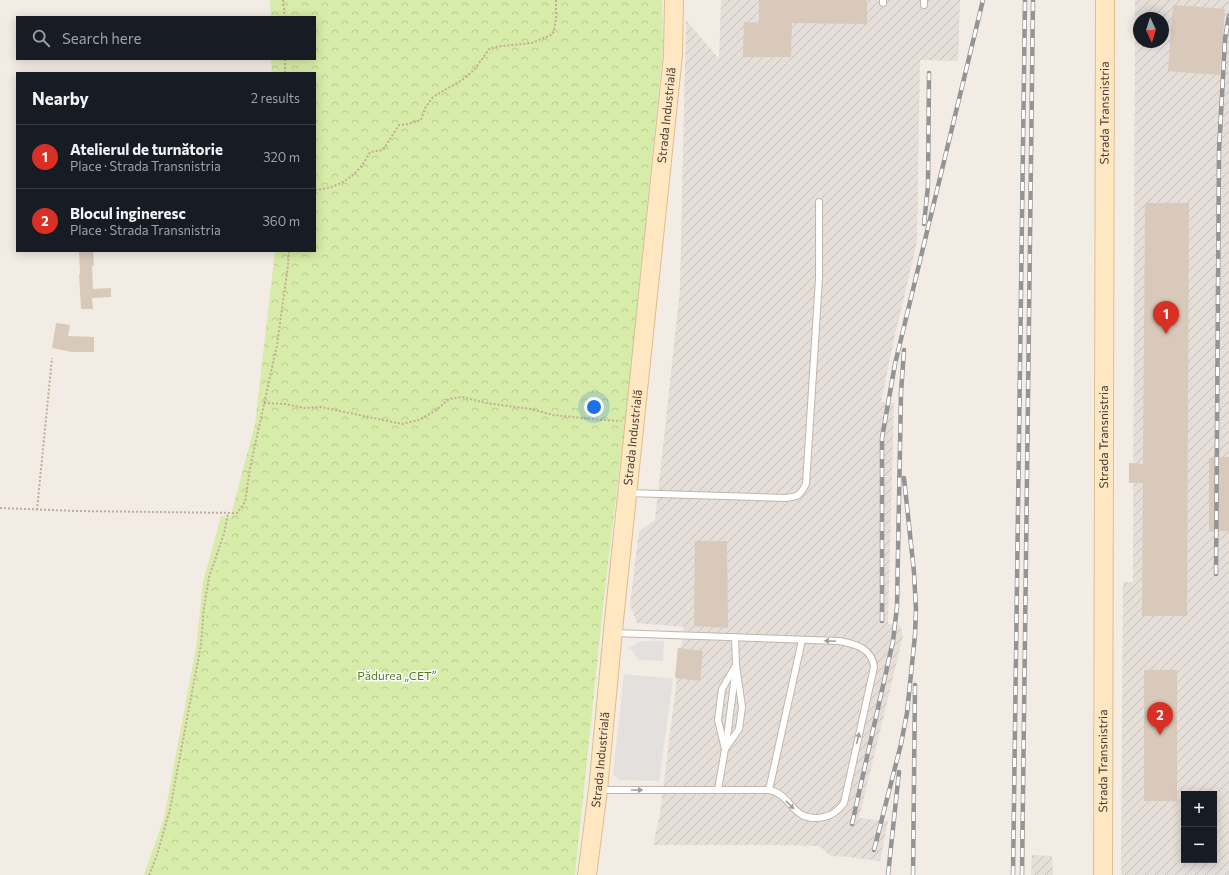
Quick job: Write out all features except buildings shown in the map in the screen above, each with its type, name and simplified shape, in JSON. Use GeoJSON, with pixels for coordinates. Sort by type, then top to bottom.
{"type":"FeatureCollection","features":[{"type":"Feature","properties":{"kind":"street","name":"Strada Industrială"},"geometry":{"type":"LineString","coordinates":[[587,875],[598,790],[612,633],[673,55],[674,0]]}},
{"type":"Feature","properties":{"kind":"street","name":"Strada Transnistria"},"geometry":{"type":"LineString","coordinates":[[1103,875],[1106,0]]}},
{"type":"Feature","properties":{"kind":"lane"},"geometry":{"type":"LineString","coordinates":[[627,493],[785,498],[798,496],[802,491],[806,484],[817,307],[819,202]]}},
{"type":"Feature","properties":{"kind":"lane"},"geometry":{"type":"LineString","coordinates":[[598,790],[769,790],[780,795],[800,814],[806,817],[825,817],[831,815],[844,803],[873,673],[873,661],[870,655],[858,646],[839,641],[612,633]]}},
{"type":"Feature","properties":{"kind":"lane"},"geometry":{"type":"LineString","coordinates":[[725,750],[739,729],[742,707],[736,665],[735,637]]}},
{"type":"Feature","properties":{"kind":"lane"},"geometry":{"type":"LineString","coordinates":[[769,790],[802,640]]}},
{"type":"Feature","properties":{"kind":"lane"},"geometry":{"type":"LineString","coordinates":[[725,750],[718,720],[722,689],[736,665]]}},
{"type":"Feature","properties":{"kind":"lane"},"geometry":{"type":"LineString","coordinates":[[718,790],[725,750],[736,665]]}},
{"type":"Feature","properties":{"kind":"path"},"geometry":{"type":"LineString","coordinates":[[283,0],[284,16]]}},
{"type":"Feature","properties":{"kind":"path"},"geometry":{"type":"LineString","coordinates":[[316,190],[329,189],[340,184],[358,171],[365,163],[370,152],[383,150],[399,125],[422,120],[425,108],[433,97],[462,80],[474,70],[490,48],[532,43],[553,34],[556,19],[556,0]]}},
{"type":"Feature","properties":{"kind":"path"},"geometry":{"type":"LineString","coordinates":[[285,60],[285,72]]}},
{"type":"Feature","properties":{"kind":"path"},"geometry":{"type":"LineString","coordinates":[[0,508],[37,510],[237,513],[245,502],[250,468],[276,345],[289,252]]}},
{"type":"Feature","properties":{"kind":"path"},"geometry":{"type":"LineString","coordinates":[[37,510],[52,358]]}},
{"type":"Feature","properties":{"kind":"path"},"geometry":{"type":"LineString","coordinates":[[264,403],[285,404],[304,408],[321,407],[402,424],[419,420],[435,411],[449,399],[462,397],[486,403],[553,415],[602,420],[634,421]]}},
{"type":"Feature","properties":{"kind":"path"},"geometry":{"type":"LineString","coordinates":[[149,875],[157,855],[170,809],[201,645],[204,607],[209,577],[224,534],[228,514]]}},
{"type":"Feature","properties":{"kind":"shaded area"},"geometry":{"type":"Polygon","coordinates":[[[721,0],[960,0],[958,61],[920,60],[917,242],[881,402],[894,403],[888,624],[900,625],[903,636],[859,818],[888,821],[880,861],[831,856],[819,846],[653,845],[660,814],[677,678],[675,678],[678,648],[681,648],[684,627],[637,623],[630,605],[639,531],[655,520],[680,290],[686,20],[719,59],[721,0]]]}},
{"type":"Feature","properties":{"kind":"shaded area"},"geometry":{"type":"Polygon","coordinates":[[[1135,0],[1229,0],[1229,875],[1121,875],[1123,582],[1133,582],[1135,48],[1169,48],[1169,12],[1135,12],[1135,0]]]}},
{"type":"Feature","properties":{"kind":"shaded area"},"geometry":{"type":"Polygon","coordinates":[[[664,641],[663,661],[638,660],[631,649],[628,648],[639,642],[664,641]]]}},
{"type":"Feature","properties":{"kind":"shaded area"},"geometry":{"type":"Polygon","coordinates":[[[624,674],[673,679],[659,781],[619,780],[613,774],[624,674]]]}},
{"type":"Feature","properties":{"kind":"shaded area"},"geometry":{"type":"Polygon","coordinates":[[[1032,855],[1052,856],[1053,875],[1031,875],[1032,855]]]}},
{"type":"Feature","properties":{"kind":"green space","name":"Pădurea „CET”"},"geometry":{"type":"Polygon","coordinates":[[[270,0],[662,0],[663,48],[628,396],[604,598],[575,875],[153,875],[170,835],[210,594],[255,424],[275,252],[316,252],[316,72],[272,72],[271,60],[316,60],[316,16],[271,16],[270,0]]]}},
{"type":"Feature","properties":{"kind":"green space"},"geometry":{"type":"Polygon","coordinates":[[[221,516],[230,517],[210,594],[170,835],[153,875],[144,875],[164,818],[196,648],[203,582],[221,516]]]}},
{"type":"Feature","properties":{"kind":"railway"},"geometry":{"type":"LineString","coordinates":[[882,621],[882,438],[895,364],[983,0]]}},
{"type":"Feature","properties":{"kind":"railway"},"geometry":{"type":"LineString","coordinates":[[1013,875],[1025,0]]}},
{"type":"Feature","properties":{"kind":"railway"},"geometry":{"type":"LineString","coordinates":[[1022,875],[1033,0]]}},
{"type":"Feature","properties":{"kind":"railway"},"geometry":{"type":"LineString","coordinates":[[1216,574],[1219,150],[1225,39],[1229,16]]}},
{"type":"Feature","properties":{"kind":"railway"},"geometry":{"type":"LineString","coordinates":[[924,224],[928,186],[929,73]]}},
{"type":"Feature","properties":{"kind":"railway"},"geometry":{"type":"LineString","coordinates":[[852,824],[893,641],[897,607],[901,393],[904,350]]}},
{"type":"Feature","properties":{"kind":"railway"},"geometry":{"type":"LineString","coordinates":[[874,850],[901,744],[907,713],[915,635],[916,610],[914,572],[904,478]]}},
{"type":"Feature","properties":{"kind":"railway"},"geometry":{"type":"LineString","coordinates":[[913,875],[915,685]]}},
{"type":"Feature","properties":{"kind":"railway"},"geometry":{"type":"LineString","coordinates":[[888,875],[899,772]]}},
{"type":"Feature","properties":{"kind":"place","name":"Atelierul de turnătorie"},"geometry":{"type":"Point","coordinates":[1166,334]}},
{"type":"Feature","properties":{"kind":"place","name":"Blocul ingineresc"},"geometry":{"type":"Point","coordinates":[1160,735]}}]}
